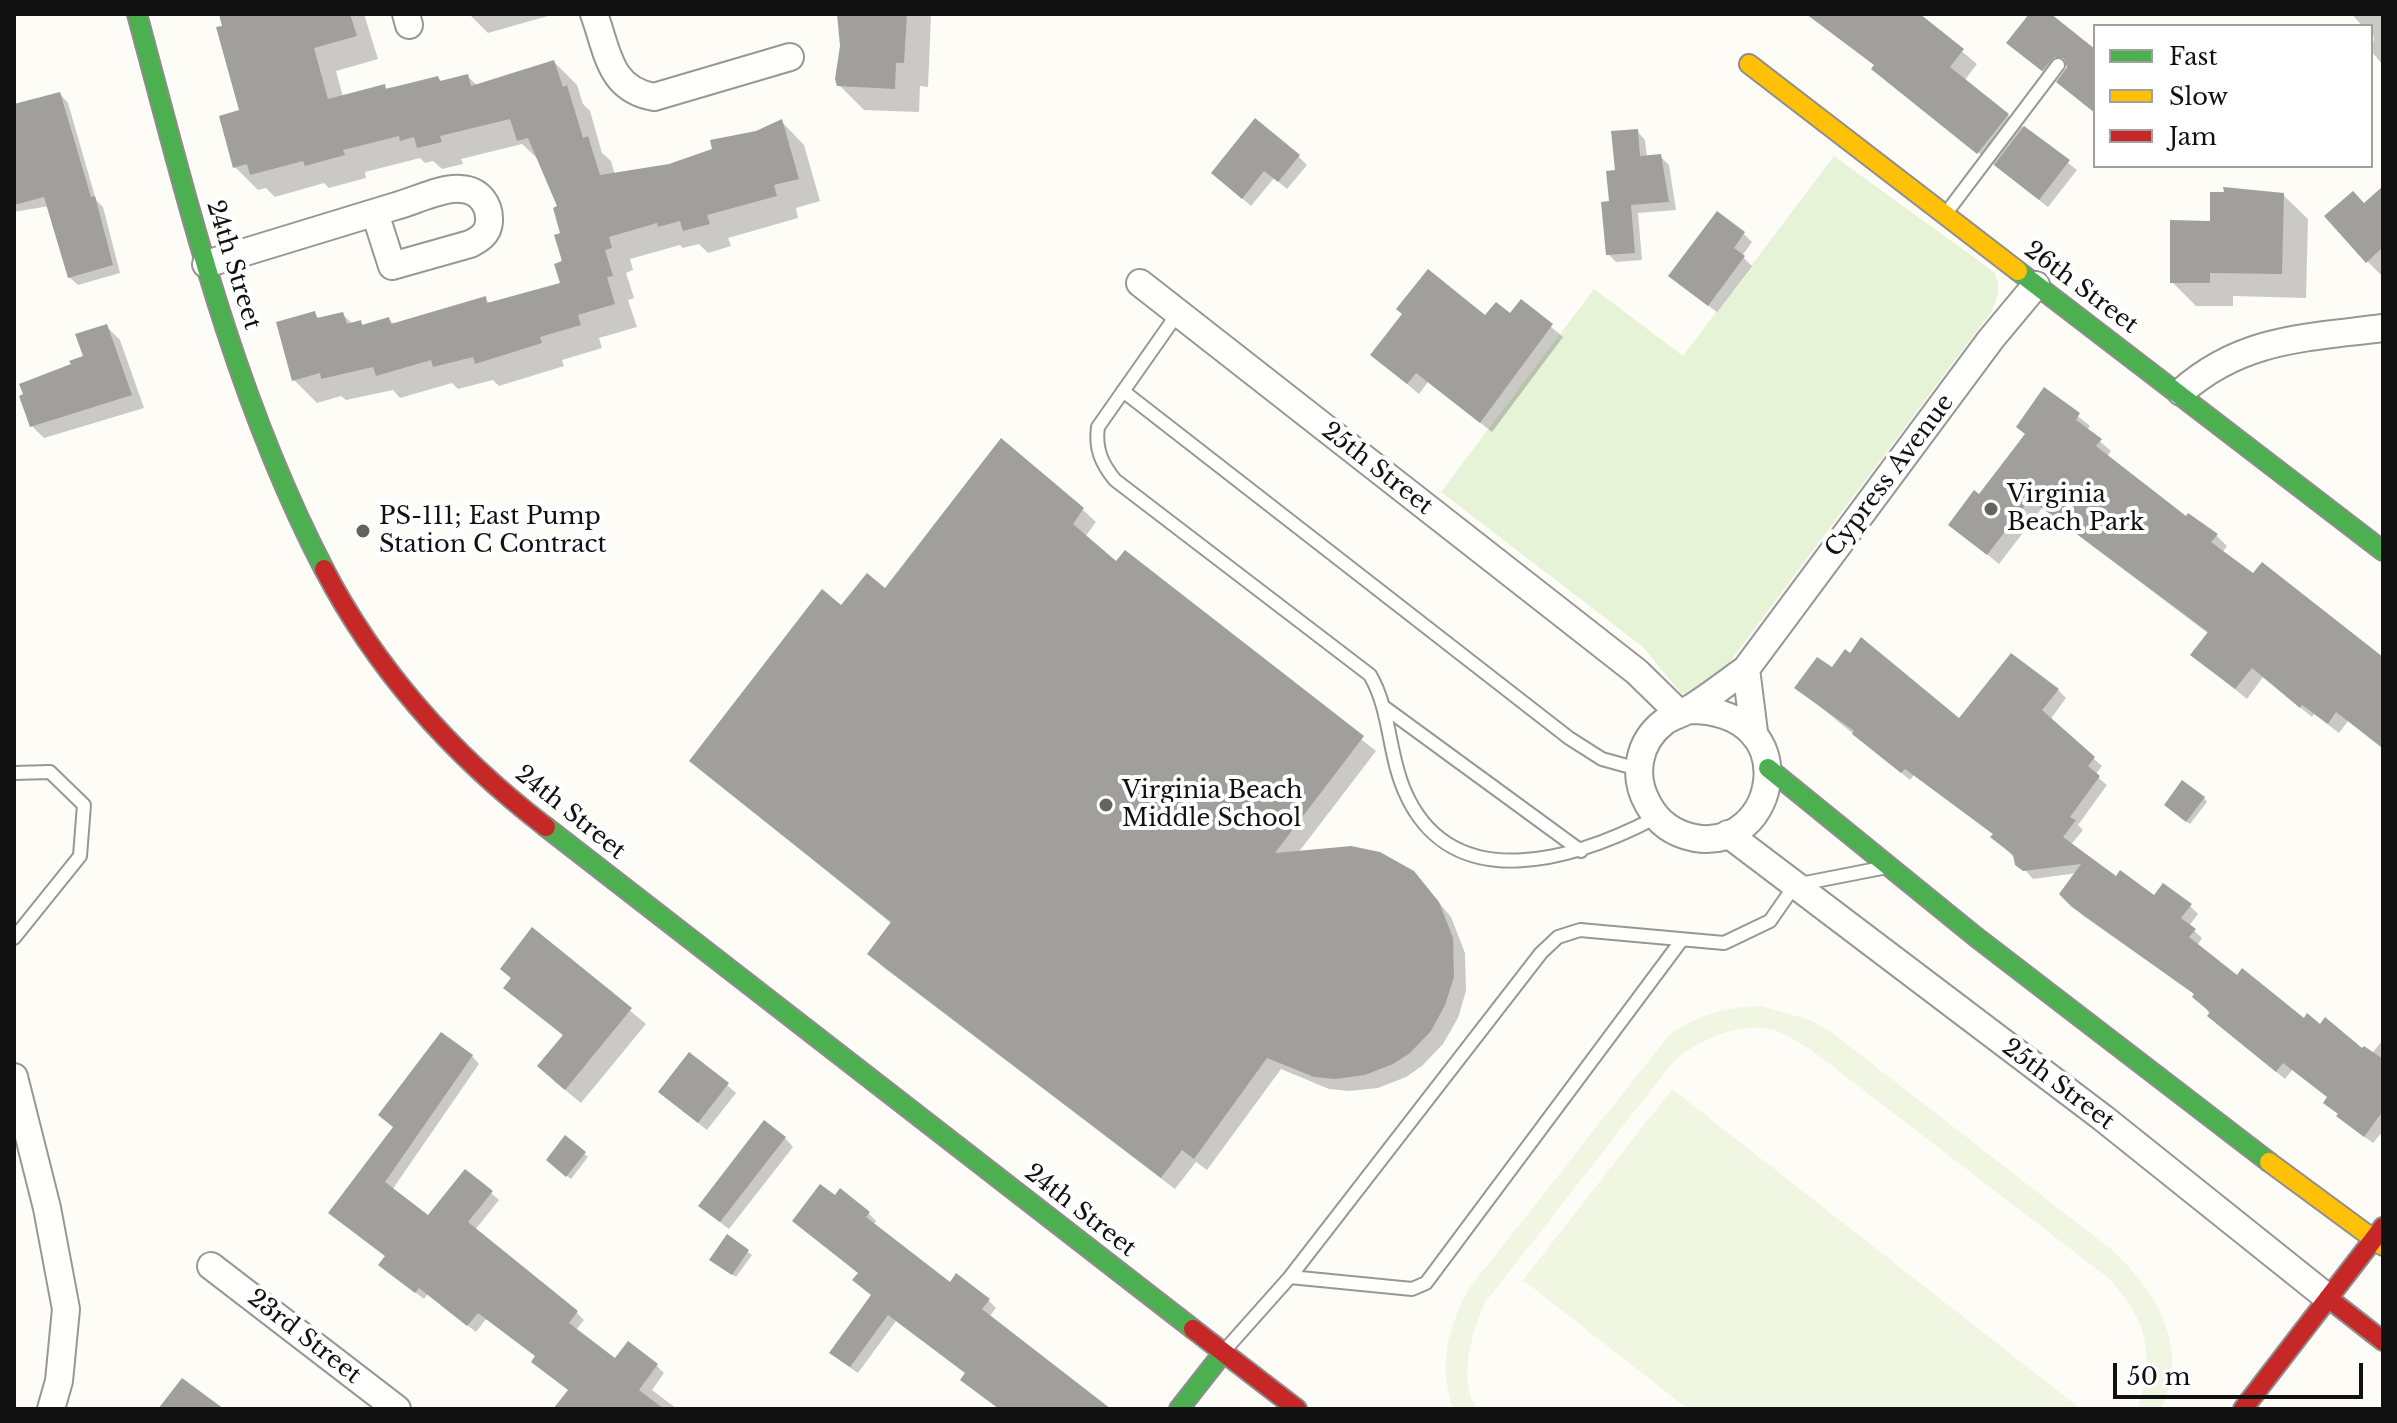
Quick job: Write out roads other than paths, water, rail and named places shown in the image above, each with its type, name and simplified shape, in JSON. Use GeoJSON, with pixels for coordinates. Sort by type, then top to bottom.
{"type":"FeatureCollection","features":[{"type":"Feature","properties":{"kind":"street","name":"24th Street"},"geometry":{"type":"LineString","coordinates":[[137,14],[206,264],[271,462],[345,610],[386,670],[434,726],[529,814],[1297,1409]]}},
{"type":"Feature","properties":{"kind":"street"},"geometry":{"type":"LineString","coordinates":[[594,14],[617,80],[633,93],[654,97],[790,57]]}},
{"type":"Feature","properties":{"kind":"street","name":"26th Street"},"geometry":{"type":"LineString","coordinates":[[1749,64],[2036,285],[2181,392],[2383,551]]}},
{"type":"Feature","properties":{"kind":"street"},"geometry":{"type":"LineString","coordinates":[[206,264],[375,213]]}},
{"type":"Feature","properties":{"kind":"street","name":"25th Street"},"geometry":{"type":"LineString","coordinates":[[1140,283],[1684,712]]}},
{"type":"Feature","properties":{"kind":"street","name":"Cypress Avenue"},"geometry":{"type":"LineString","coordinates":[[1684,712],[1746,669],[1991,339],[2036,285]]}},
{"type":"Feature","properties":{"kind":"street"},"geometry":{"type":"LineString","coordinates":[[2181,392],[2212,366],[2237,353],[2293,339],[2383,328]]}},
{"type":"Feature","properties":{"kind":"street","name":"25th Street"},"geometry":{"type":"LineString","coordinates":[[1614,654],[1638,686],[1648,712],[1641,759],[1641,792],[1655,818]]}},
{"type":"Feature","properties":{"kind":"street"},"geometry":{"type":"LineString","coordinates":[[1655,818],[1677,834],[1699,839],[1728,834],[1757,812],[1767,790],[1768,768],[1754,732],[1746,669]]}},
{"type":"Feature","properties":{"kind":"street"},"geometry":{"type":"LineString","coordinates":[[1641,759],[1655,729],[1684,712],[1716,710],[1737,718],[1754,732]]}},
{"type":"Feature","properties":{"kind":"street"},"geometry":{"type":"LineString","coordinates":[[1768,768],[2214,1122],[2380,1237],[2328,1298],[2243,1409]]}},
{"type":"Feature","properties":{"kind":"street","name":"25th Street"},"geometry":{"type":"LineString","coordinates":[[1728,834],[2103,1118],[2383,1341]]}},
{"type":"Feature","properties":{"kind":"street"},"geometry":{"type":"LineString","coordinates":[[14,1077],[47,1208],[66,1309],[59,1381],[51,1409]]}},
{"type":"Feature","properties":{"kind":"street","name":"23rd Street"},"geometry":{"type":"LineString","coordinates":[[211,1266],[397,1409]]}},
{"type":"Feature","properties":{"kind":"street"},"geometry":{"type":"LineString","coordinates":[[1179,1409],[1223,1353]]}},
{"type":"Feature","properties":{"kind":"lane"},"geometry":{"type":"LineString","coordinates":[[1945,215],[2058,65]]}},
{"type":"Feature","properties":{"kind":"lane"},"geometry":{"type":"LineString","coordinates":[[1178,313],[1098,427],[1095,442],[1104,466],[1115,480],[1370,675],[1384,707],[1395,764],[1405,793],[1433,835],[1459,852],[1486,858],[1521,860],[1581,851],[1655,818]]}},
{"type":"Feature","properties":{"kind":"lane"},"geometry":{"type":"LineString","coordinates":[[1123,391],[1569,738],[1602,759],[1641,759]]}},
{"type":"Feature","properties":{"kind":"lane"},"geometry":{"type":"LineString","coordinates":[[1384,707],[1581,851]]}},
{"type":"Feature","properties":{"kind":"lane"},"geometry":{"type":"LineString","coordinates":[[14,773],[50,772],[84,805],[80,856],[14,938]]}},
{"type":"Feature","properties":{"kind":"lane"},"geometry":{"type":"LineString","coordinates":[[1223,1353],[1290,1277],[1541,953],[1558,937],[1580,930],[1724,943],[1770,921],[1795,885],[1890,867]]}},
{"type":"Feature","properties":{"kind":"lane"},"geometry":{"type":"LineString","coordinates":[[1290,1277],[1412,1289],[1426,1283],[1681,941]]}},
{"type":"Feature","properties":{"kind":"place","name":"Virginia Beach Park"},"geometry":{"type":"Point","coordinates":[1991,509]}},
{"type":"Feature","properties":{"kind":"place","name":"PS-111; East Pump Station C Contract"},"geometry":{"type":"Point","coordinates":[363,531]}},
{"type":"Feature","properties":{"kind":"place","name":"Virginia Beach Middle School"},"geometry":{"type":"Point","coordinates":[1106,805]}}]}
